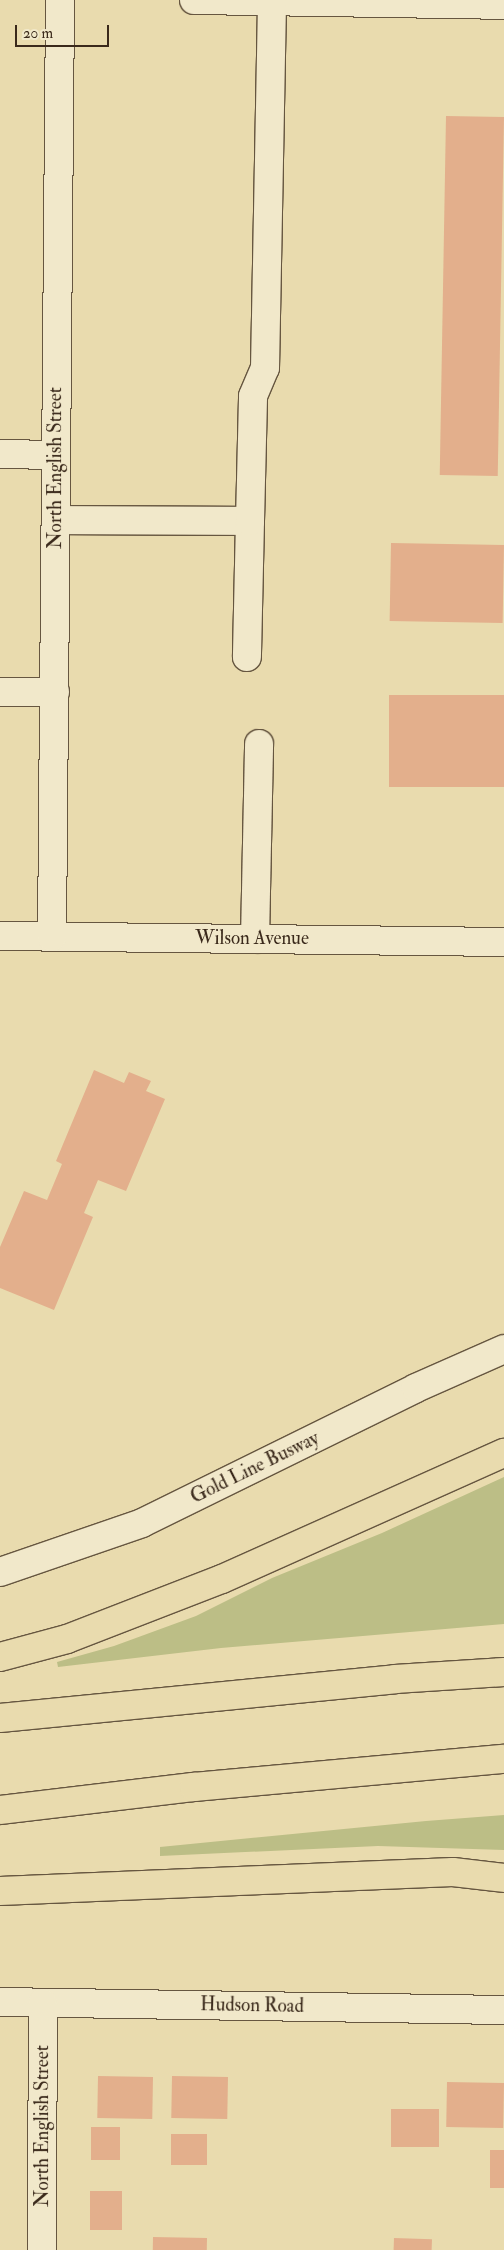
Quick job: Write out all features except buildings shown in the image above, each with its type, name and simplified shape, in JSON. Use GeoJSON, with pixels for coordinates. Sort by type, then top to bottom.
{"type":"FeatureCollection","features":[{"type":"Feature","properties":{"kind":"highway"},"geometry":{"type":"LineString","coordinates":[[0,1657],[67,1639],[222,1580],[504,1453]]}},
{"type":"Feature","properties":{"kind":"highway"},"geometry":{"type":"LineString","coordinates":[[0,1718],[386,1680],[504,1672]]}},
{"type":"Feature","properties":{"kind":"highway"},"geometry":{"type":"LineString","coordinates":[[0,1810],[194,1787],[504,1759]]}},
{"type":"Feature","properties":{"kind":"highway"},"geometry":{"type":"LineString","coordinates":[[0,1891],[453,1872],[504,1878]]}},
{"type":"Feature","properties":{"kind":"street","name":"North English Street"},"geometry":{"type":"LineString","coordinates":[[52,937],[60,0]]}},
{"type":"Feature","properties":{"kind":"street"},"geometry":{"type":"LineString","coordinates":[[194,0],[504,4]]}},
{"type":"Feature","properties":{"kind":"street"},"geometry":{"type":"LineString","coordinates":[[247,657],[253,396],[265,368],[272,1]]}},
{"type":"Feature","properties":{"kind":"street"},"geometry":{"type":"LineString","coordinates":[[0,454],[56,455]]}},
{"type":"Feature","properties":{"kind":"street"},"geometry":{"type":"LineString","coordinates":[[56,520],[250,521]]}},
{"type":"Feature","properties":{"kind":"street"},"geometry":{"type":"LineString","coordinates":[[0,692],[54,692]]}},
{"type":"Feature","properties":{"kind":"street"},"geometry":{"type":"LineString","coordinates":[[255,939],[259,744]]}},
{"type":"Feature","properties":{"kind":"street","name":"Wilson Avenue"},"geometry":{"type":"LineString","coordinates":[[0,936],[504,942]]}},
{"type":"Feature","properties":{"kind":"street","name":"Gold Line Busway"},"geometry":{"type":"LineString","coordinates":[[0,1572],[142,1523],[504,1348]]}},
{"type":"Feature","properties":{"kind":"street","name":"Hudson Road"},"geometry":{"type":"LineString","coordinates":[[0,2002],[504,2010]]}},
{"type":"Feature","properties":{"kind":"street","name":"North English Street"},"geometry":{"type":"LineString","coordinates":[[42,2250],[43,2003]]}},
{"type":"Feature","properties":{"kind":"green space"},"geometry":{"type":"Polygon","coordinates":[[[504,1477],[504,1624],[221,1648],[58,1667],[57,1662],[114,1646],[196,1616],[272,1578],[382,1533],[504,1477]]]}},
{"type":"Feature","properties":{"kind":"green space"},"geometry":{"type":"Polygon","coordinates":[[[504,1815],[504,1850],[378,1846],[160,1856],[160,1847],[504,1815]]]}}]}
